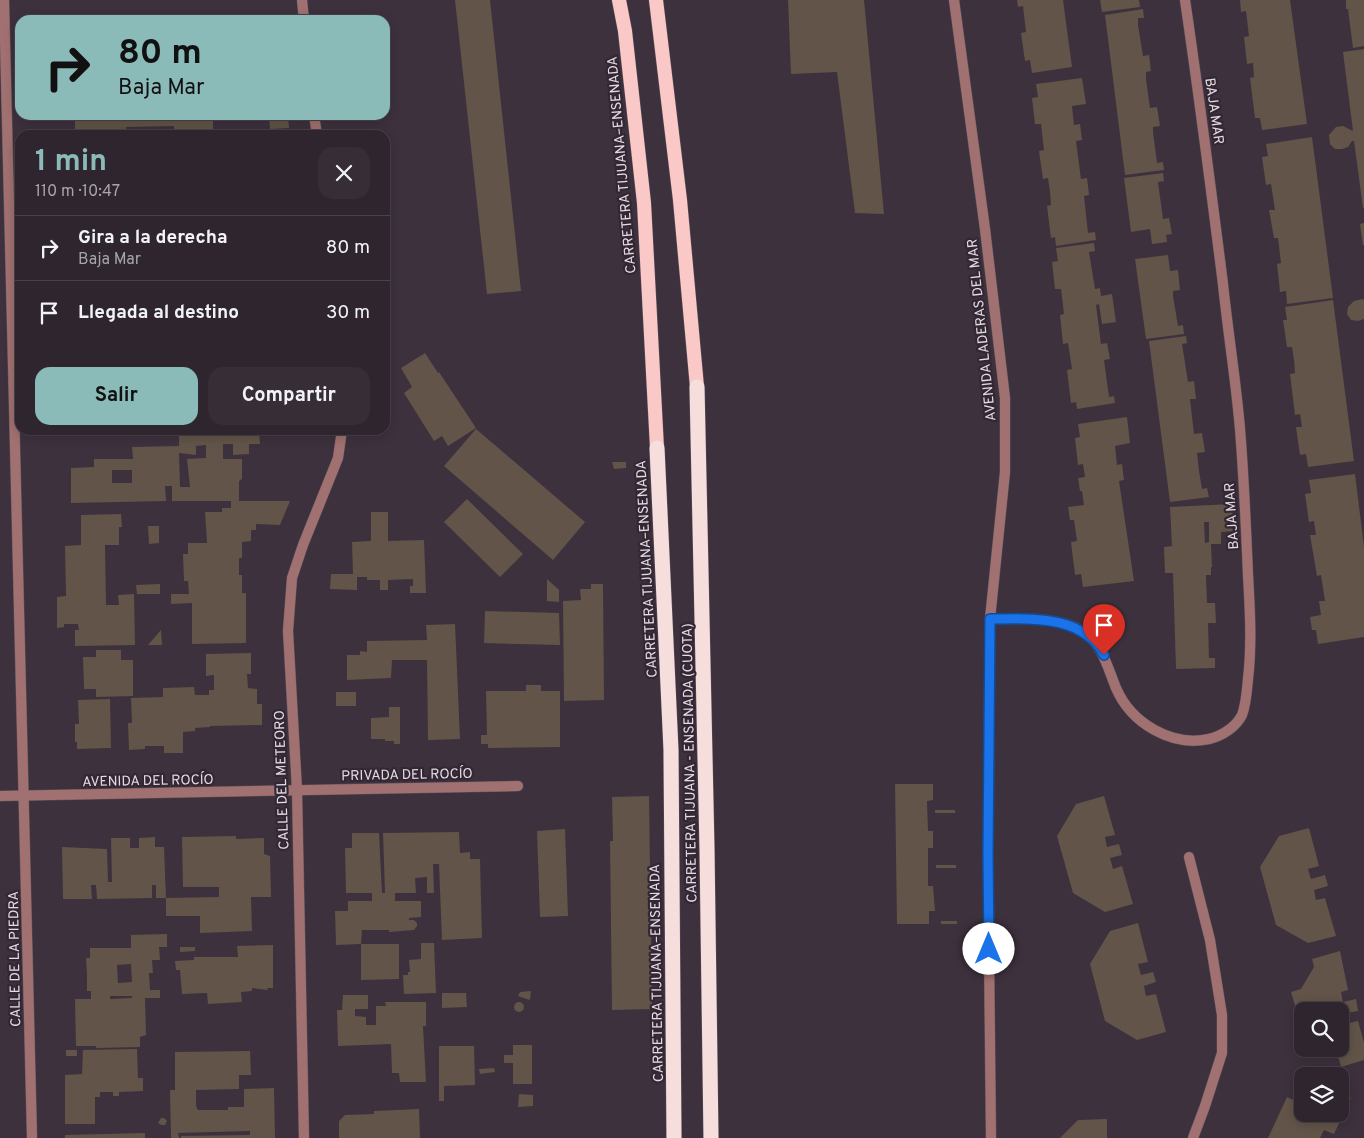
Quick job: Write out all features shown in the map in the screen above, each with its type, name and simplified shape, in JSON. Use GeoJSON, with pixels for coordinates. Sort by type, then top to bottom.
{"type":"FeatureCollection","features":[{"type":"Feature","properties":{"kind":"highway","name":"CARRETERA TIJUANA–ENSENADA"},"geometry":{"type":"LineString","coordinates":[[619,0],[625,32],[644,203],[657,448],[671,750],[674,1138]]}},
{"type":"Feature","properties":{"kind":"highway"},"geometry":{"type":"LineString","coordinates":[[656,0],[680,200],[697,387]]}},
{"type":"Feature","properties":{"kind":"highway","name":"CARRETERA TIJUANA - ENSENADA (CUOTA)"},"geometry":{"type":"LineString","coordinates":[[697,387],[707,840],[711,1138]]}},
{"type":"Feature","properties":{"kind":"street","name":"CALLE DE LA PIEDRA"},"geometry":{"type":"LineString","coordinates":[[4,0],[32,1138]]}},
{"type":"Feature","properties":{"kind":"street"},"geometry":{"type":"LineString","coordinates":[[302,0],[304,15]]}},
{"type":"Feature","properties":{"kind":"street","name":"AVENIDA LADERAS DEL MAR"},"geometry":{"type":"LineString","coordinates":[[954,0],[985,229],[1005,398],[1005,472],[990,619],[988,855],[991,1138]]}},
{"type":"Feature","properties":{"kind":"street","name":"BAJA MAR"},"geometry":{"type":"LineString","coordinates":[[990,619],[1044,620],[1065,624],[1081,630],[1098,645],[1109,665],[1116,690],[1130,710],[1143,723],[1161,734],[1186,739],[1208,739],[1227,732],[1241,716],[1247,691],[1251,649],[1240,427],[1205,136],[1186,0]]}},
{"type":"Feature","properties":{"kind":"street","name":"CALLE DEL METEORO"},"geometry":{"type":"LineString","coordinates":[[304,1138],[297,790],[288,631],[292,578],[303,545],[338,458],[341,435]]}},
{"type":"Feature","properties":{"kind":"street","name":"PRIVADA DEL ROCÍO"},"geometry":{"type":"LineString","coordinates":[[297,790],[518,786]]}},
{"type":"Feature","properties":{"kind":"street","name":"AVENIDA DEL ROCÍO"},"geometry":{"type":"LineString","coordinates":[[0,796],[297,790]]}},
{"type":"Feature","properties":{"kind":"street"},"geometry":{"type":"LineString","coordinates":[[1189,857],[1210,940],[1222,1015],[1222,1053],[1193,1138]]}},
{"type":"Feature","properties":{"kind":"building"},"geometry":{"type":"Polygon","coordinates":[[[455,0],[490,0],[521,291],[487,294],[455,0]]]}},
{"type":"Feature","properties":{"kind":"building"},"geometry":{"type":"Polygon","coordinates":[[[788,0],[864,0],[884,214],[855,213],[837,72],[791,74],[788,0]]]}},
{"type":"Feature","properties":{"kind":"building"},"geometry":{"type":"Polygon","coordinates":[[[1017,0],[1063,0],[1072,67],[1032,73],[1030,60],[1025,61],[1021,33],[1026,32],[1023,6],[1018,7],[1017,0]]]}},
{"type":"Feature","properties":{"kind":"building"},"geometry":{"type":"Polygon","coordinates":[[[1100,0],[1139,0],[1140,7],[1102,12],[1100,0]]]}},
{"type":"Feature","properties":{"kind":"building"},"geometry":{"type":"Polygon","coordinates":[[[1240,0],[1290,0],[1307,124],[1262,130],[1260,118],[1255,118],[1250,78],[1254,77],[1253,63],[1247,64],[1244,37],[1249,36],[1246,11],[1241,12],[1240,0]]]}},
{"type":"Feature","properties":{"kind":"building"},"geometry":{"type":"Polygon","coordinates":[[[1346,0],[1364,0],[1364,46],[1353,48],[1346,0]]]}},
{"type":"Feature","properties":{"kind":"building"},"geometry":{"type":"Polygon","coordinates":[[[1143,9],[1144,18],[1138,18],[1138,25],[1143,56],[1149,55],[1151,71],[1146,72],[1146,79],[1150,108],[1157,107],[1160,126],[1153,127],[1157,163],[1163,162],[1164,170],[1125,175],[1105,15],[1143,9]]]}},
{"type":"Feature","properties":{"kind":"building"},"geometry":{"type":"Polygon","coordinates":[[[1364,49],[1363,208],[1354,141],[1348,147],[1335,149],[1330,144],[1329,135],[1336,127],[1343,126],[1353,131],[1343,52],[1364,49]]]}},
{"type":"Feature","properties":{"kind":"building"},"geometry":{"type":"Polygon","coordinates":[[[1082,78],[1086,104],[1072,106],[1074,125],[1080,124],[1082,140],[1076,141],[1081,179],[1087,178],[1089,195],[1084,196],[1088,233],[1095,232],[1096,240],[1056,246],[1055,237],[1051,238],[1047,206],[1051,205],[1048,178],[1043,179],[1039,151],[1044,150],[1041,124],[1035,124],[1032,98],[1038,97],[1036,84],[1082,78]]]}},
{"type":"Feature","properties":{"kind":"building"},"geometry":{"type":"Polygon","coordinates":[[[75,120],[213,120],[213,130],[174,130],[174,126],[126,127],[126,130],[75,130],[75,120]]]}},
{"type":"Feature","properties":{"kind":"building"},"geometry":{"type":"Polygon","coordinates":[[[269,120],[288,120],[289,128],[270,129],[269,120]]]}},
{"type":"Feature","properties":{"kind":"building"},"geometry":{"type":"Polygon","coordinates":[[[1312,137],[1333,298],[1287,304],[1286,291],[1280,292],[1277,264],[1281,263],[1278,238],[1274,238],[1269,210],[1275,210],[1271,184],[1266,185],[1262,157],[1268,156],[1266,144],[1312,137]]]}},
{"type":"Feature","properties":{"kind":"building"},"geometry":{"type":"Polygon","coordinates":[[[1163,173],[1164,181],[1158,182],[1163,219],[1169,218],[1172,234],[1166,235],[1167,242],[1152,244],[1150,229],[1131,232],[1124,178],[1163,173]]]}},
{"type":"Feature","properties":{"kind":"building"},"geometry":{"type":"Polygon","coordinates":[[[1364,223],[1364,245],[1363,245],[1360,224],[1364,223]]]}},
{"type":"Feature","properties":{"kind":"building"},"geometry":{"type":"Polygon","coordinates":[[[1094,243],[1095,251],[1089,252],[1095,289],[1100,288],[1101,296],[1112,294],[1116,322],[1102,324],[1099,304],[1096,305],[1101,344],[1107,343],[1110,359],[1104,360],[1109,397],[1114,396],[1115,403],[1077,409],[1076,402],[1071,403],[1067,370],[1072,369],[1068,343],[1063,344],[1060,315],[1064,314],[1061,289],[1055,289],[1052,262],[1058,261],[1056,248],[1094,243]]]}},
{"type":"Feature","properties":{"kind":"building"},"geometry":{"type":"Polygon","coordinates":[[[1168,255],[1170,271],[1178,270],[1180,290],[1173,291],[1173,296],[1178,326],[1183,325],[1184,334],[1146,339],[1135,259],[1168,255]]]}},
{"type":"Feature","properties":{"kind":"building"},"geometry":{"type":"Polygon","coordinates":[[[1333,300],[1354,461],[1308,467],[1306,454],[1300,455],[1296,427],[1302,427],[1300,414],[1295,415],[1290,374],[1295,373],[1294,360],[1292,347],[1287,347],[1283,320],[1287,320],[1285,307],[1333,300]]]}},
{"type":"Feature","properties":{"kind":"building"},"geometry":{"type":"Polygon","coordinates":[[[1364,300],[1364,319],[1358,321],[1351,320],[1347,314],[1348,307],[1354,301],[1364,300]]]}},
{"type":"Feature","properties":{"kind":"building"},"geometry":{"type":"Polygon","coordinates":[[[1186,336],[1187,343],[1182,344],[1188,382],[1194,381],[1196,399],[1190,399],[1194,434],[1202,433],[1205,452],[1197,453],[1199,471],[1202,489],[1207,488],[1209,497],[1170,502],[1149,341],[1186,336]]]}},
{"type":"Feature","properties":{"kind":"building"},"geometry":{"type":"Polygon","coordinates":[[[425,353],[476,428],[448,446],[442,436],[434,441],[404,393],[412,387],[401,368],[425,353]]]}},
{"type":"Feature","properties":{"kind":"building"},"geometry":{"type":"Polygon","coordinates":[[[1127,417],[1130,443],[1115,446],[1117,465],[1122,464],[1124,480],[1119,481],[1134,581],[1083,587],[1081,574],[1075,575],[1071,542],[1077,541],[1074,520],[1070,520],[1068,507],[1084,505],[1078,478],[1085,477],[1083,464],[1078,465],[1075,438],[1080,437],[1078,424],[1127,417]]]}},
{"type":"Feature","properties":{"kind":"building"},"geometry":{"type":"Polygon","coordinates":[[[476,429],[585,522],[553,560],[444,466],[476,429]]]}},
{"type":"Feature","properties":{"kind":"building"},"geometry":{"type":"Polygon","coordinates":[[[179,435],[259,435],[260,444],[249,444],[249,454],[233,455],[233,444],[223,444],[223,459],[242,459],[239,501],[290,501],[280,525],[256,524],[256,530],[251,530],[251,541],[242,542],[242,558],[239,558],[239,575],[242,575],[242,593],[246,593],[246,643],[192,644],[192,603],[171,604],[171,594],[189,594],[188,581],[184,581],[183,554],[188,554],[188,543],[207,543],[205,512],[222,512],[222,508],[231,508],[231,501],[172,501],[172,486],[165,486],[166,501],[71,503],[71,468],[94,467],[94,459],[133,459],[132,447],[179,446],[179,435]],[[206,445],[196,446],[196,455],[179,453],[180,487],[190,487],[187,459],[206,458],[206,445]],[[112,470],[112,483],[132,483],[132,470],[112,470]]]}},
{"type":"Feature","properties":{"kind":"building"},"geometry":{"type":"Polygon","coordinates":[[[612,462],[626,462],[626,468],[614,469],[612,462]]]}},
{"type":"Feature","properties":{"kind":"building"},"geometry":{"type":"Polygon","coordinates":[[[1355,474],[1364,547],[1364,637],[1318,644],[1316,630],[1312,630],[1310,617],[1321,615],[1319,601],[1325,601],[1321,575],[1317,576],[1310,535],[1316,535],[1314,521],[1309,522],[1305,494],[1311,493],[1309,480],[1355,474]]]}},
{"type":"Feature","properties":{"kind":"building"},"geometry":{"type":"Polygon","coordinates":[[[467,499],[523,554],[500,577],[444,522],[467,499]]]}},
{"type":"Feature","properties":{"kind":"building"},"geometry":{"type":"Polygon","coordinates":[[[1232,504],[1233,531],[1221,532],[1221,544],[1211,544],[1211,575],[1206,575],[1207,603],[1215,603],[1216,623],[1208,623],[1209,658],[1215,658],[1215,668],[1176,669],[1173,573],[1165,573],[1164,547],[1172,546],[1170,507],[1232,504]],[[1204,522],[1205,543],[1209,542],[1209,522],[1204,522]]]}},
{"type":"Feature","properties":{"kind":"building"},"geometry":{"type":"Polygon","coordinates":[[[371,512],[388,512],[388,541],[424,540],[426,593],[410,593],[413,579],[388,580],[388,590],[380,590],[380,580],[367,580],[367,577],[357,577],[357,590],[330,589],[331,574],[353,574],[352,542],[371,541],[371,512]]]}},
{"type":"Feature","properties":{"kind":"building"},"geometry":{"type":"Polygon","coordinates":[[[121,514],[122,527],[119,527],[119,545],[105,545],[106,605],[119,605],[118,595],[134,594],[135,645],[75,646],[75,630],[79,630],[78,624],[64,624],[64,627],[57,628],[57,597],[66,596],[65,546],[81,545],[81,515],[121,514]]]}},
{"type":"Feature","properties":{"kind":"building"},"geometry":{"type":"Polygon","coordinates":[[[148,526],[159,526],[159,543],[149,544],[148,526]]]}},
{"type":"Feature","properties":{"kind":"building"},"geometry":{"type":"Polygon","coordinates":[[[547,579],[559,590],[559,602],[547,601],[547,579]]]}},
{"type":"Feature","properties":{"kind":"building"},"geometry":{"type":"Polygon","coordinates":[[[160,584],[160,594],[137,594],[136,585],[160,584]]]}},
{"type":"Feature","properties":{"kind":"building"},"geometry":{"type":"Polygon","coordinates":[[[591,584],[603,584],[604,700],[564,701],[563,601],[581,600],[580,589],[591,589],[591,584]]]}},
{"type":"Feature","properties":{"kind":"building"},"geometry":{"type":"Polygon","coordinates":[[[485,611],[559,613],[560,645],[484,643],[485,611]]]}},
{"type":"Feature","properties":{"kind":"building"},"geometry":{"type":"Polygon","coordinates":[[[455,624],[460,739],[428,740],[427,660],[392,660],[391,678],[347,680],[347,655],[360,655],[360,651],[367,652],[367,641],[427,640],[426,625],[455,624]]]}},
{"type":"Feature","properties":{"kind":"building"},"geometry":{"type":"Polygon","coordinates":[[[161,630],[162,645],[148,645],[161,630]]]}},
{"type":"Feature","properties":{"kind":"building"},"geometry":{"type":"Polygon","coordinates":[[[96,650],[121,650],[121,660],[133,660],[133,696],[96,697],[96,689],[84,689],[83,657],[96,657],[96,650]]]}},
{"type":"Feature","properties":{"kind":"building"},"geometry":{"type":"Polygon","coordinates":[[[251,653],[251,674],[247,674],[248,688],[257,689],[257,704],[262,704],[262,725],[210,726],[195,728],[195,731],[183,732],[183,753],[164,753],[164,746],[145,746],[145,749],[129,750],[128,723],[132,723],[131,698],[163,697],[163,688],[194,687],[195,695],[209,695],[209,690],[214,690],[214,675],[206,676],[206,654],[251,653]]]}},
{"type":"Feature","properties":{"kind":"building"},"geometry":{"type":"Polygon","coordinates":[[[526,685],[541,685],[541,691],[560,691],[560,747],[488,748],[488,744],[481,744],[481,735],[487,735],[486,691],[526,691],[526,685]]]}},
{"type":"Feature","properties":{"kind":"building"},"geometry":{"type":"Polygon","coordinates":[[[336,692],[356,692],[356,706],[336,706],[336,692]]]}},
{"type":"Feature","properties":{"kind":"building"},"geometry":{"type":"Polygon","coordinates":[[[110,699],[111,748],[77,749],[75,724],[79,724],[78,700],[110,699]]]}},
{"type":"Feature","properties":{"kind":"building"},"geometry":{"type":"Polygon","coordinates":[[[389,707],[400,707],[400,744],[394,744],[394,741],[385,741],[385,739],[371,739],[371,718],[389,717],[389,707]]]}},
{"type":"Feature","properties":{"kind":"building"},"geometry":{"type":"Polygon","coordinates":[[[895,784],[933,784],[933,800],[927,801],[928,831],[933,831],[933,848],[928,848],[928,886],[933,886],[935,911],[929,911],[929,924],[897,924],[895,784]]]}},
{"type":"Feature","properties":{"kind":"building"},"geometry":{"type":"Polygon","coordinates":[[[649,796],[652,1009],[612,1010],[610,841],[613,841],[612,797],[649,796]]]}},
{"type":"Feature","properties":{"kind":"building"},"geometry":{"type":"Polygon","coordinates":[[[1104,796],[1115,835],[1105,837],[1107,847],[1119,844],[1122,855],[1110,858],[1113,869],[1122,866],[1133,904],[1105,912],[1073,893],[1057,836],[1076,804],[1104,796]]]}},
{"type":"Feature","properties":{"kind":"building"},"geometry":{"type":"Polygon","coordinates":[[[935,810],[955,810],[955,813],[935,813],[935,810]]]}},
{"type":"Feature","properties":{"kind":"building"},"geometry":{"type":"Polygon","coordinates":[[[1309,828],[1319,866],[1308,869],[1311,879],[1325,875],[1328,886],[1314,890],[1316,900],[1325,898],[1336,936],[1308,943],[1276,925],[1260,867],[1279,836],[1309,828]]]}},
{"type":"Feature","properties":{"kind":"building"},"geometry":{"type":"Polygon","coordinates":[[[565,829],[568,916],[540,917],[537,831],[565,829]]]}},
{"type":"Feature","properties":{"kind":"building"},"geometry":{"type":"Polygon","coordinates":[[[459,832],[460,853],[470,852],[470,859],[480,859],[482,938],[442,940],[439,864],[433,864],[434,893],[427,893],[427,877],[415,878],[416,893],[395,893],[395,901],[421,901],[421,917],[409,918],[409,920],[414,920],[417,923],[414,930],[389,932],[389,930],[362,930],[361,944],[336,945],[335,911],[348,911],[348,901],[372,901],[372,893],[346,893],[345,848],[352,848],[352,833],[379,833],[382,893],[385,893],[383,833],[459,832]]]}},
{"type":"Feature","properties":{"kind":"building"},"geometry":{"type":"Polygon","coordinates":[[[236,836],[236,839],[264,838],[264,854],[270,856],[271,897],[251,897],[252,931],[200,933],[200,916],[166,916],[166,898],[219,897],[219,887],[183,887],[182,837],[236,836]]]}},
{"type":"Feature","properties":{"kind":"building"},"geometry":{"type":"Polygon","coordinates":[[[155,837],[155,847],[164,847],[166,898],[156,898],[156,885],[152,885],[152,898],[97,899],[96,885],[91,885],[92,899],[63,899],[62,847],[107,849],[108,882],[112,882],[111,838],[130,838],[130,848],[139,848],[139,838],[155,837]]]}},
{"type":"Feature","properties":{"kind":"building"},"geometry":{"type":"Polygon","coordinates":[[[936,865],[956,865],[956,868],[936,868],[936,865]]]}},
{"type":"Feature","properties":{"kind":"building"},"geometry":{"type":"Polygon","coordinates":[[[941,921],[957,921],[957,924],[941,924],[941,921]]]}},
{"type":"Feature","properties":{"kind":"building"},"geometry":{"type":"Polygon","coordinates":[[[1138,923],[1148,962],[1138,964],[1141,975],[1153,972],[1156,982],[1144,986],[1146,996],[1156,994],[1166,1032],[1137,1040],[1105,1021],[1090,964],[1110,931],[1138,923]]]}},
{"type":"Feature","properties":{"kind":"building"},"geometry":{"type":"Polygon","coordinates":[[[167,934],[167,947],[159,947],[160,960],[152,960],[153,973],[149,973],[150,990],[160,990],[160,998],[145,998],[146,1035],[140,1037],[140,1047],[96,1048],[96,1046],[76,1046],[75,999],[91,999],[91,991],[87,991],[86,958],[90,958],[90,948],[131,948],[131,935],[167,934]],[[131,964],[117,965],[118,983],[132,982],[131,964]],[[110,996],[110,999],[132,998],[132,996],[110,996]]]}},
{"type":"Feature","properties":{"kind":"building"},"geometry":{"type":"Polygon","coordinates":[[[421,943],[434,943],[436,993],[404,994],[403,975],[408,975],[408,972],[410,972],[409,960],[421,959],[421,943]]]}},
{"type":"Feature","properties":{"kind":"building"},"geometry":{"type":"Polygon","coordinates":[[[361,944],[399,944],[399,979],[361,980],[361,944]]]}},
{"type":"Feature","properties":{"kind":"building"},"geometry":{"type":"Polygon","coordinates":[[[273,945],[273,988],[267,988],[268,990],[252,988],[252,991],[241,992],[242,1002],[208,1004],[207,993],[182,994],[180,970],[176,970],[175,961],[194,960],[194,957],[238,957],[237,946],[273,945]]]}},
{"type":"Feature","properties":{"kind":"building"},"geometry":{"type":"Polygon","coordinates":[[[180,947],[195,947],[195,951],[180,952],[180,947]]]}},
{"type":"Feature","properties":{"kind":"building"},"geometry":{"type":"Polygon","coordinates":[[[1340,951],[1348,990],[1341,992],[1343,1002],[1294,1002],[1291,992],[1301,989],[1314,967],[1312,959],[1340,951]]]}},
{"type":"Feature","properties":{"kind":"building"},"geometry":{"type":"Polygon","coordinates":[[[531,991],[530,1000],[518,996],[520,992],[531,991]]]}},
{"type":"Feature","properties":{"kind":"building"},"geometry":{"type":"Polygon","coordinates":[[[442,993],[466,993],[467,1007],[442,1008],[442,993]]]}},
{"type":"Feature","properties":{"kind":"building"},"geometry":{"type":"Polygon","coordinates":[[[343,995],[368,995],[368,1009],[355,1009],[355,1016],[366,1017],[366,1025],[376,1025],[376,1006],[386,1006],[385,1002],[426,1002],[426,1026],[423,1026],[426,1082],[400,1082],[399,1073],[392,1073],[391,1044],[338,1046],[337,1010],[342,1010],[343,995]]]}},
{"type":"Feature","properties":{"kind":"building"},"geometry":{"type":"Polygon","coordinates":[[[1356,999],[1358,1011],[1349,1012],[1349,1002],[1343,1002],[1356,999]]]}},
{"type":"Feature","properties":{"kind":"building"},"geometry":{"type":"Polygon","coordinates":[[[519,1002],[524,1007],[519,1012],[514,1007],[519,1002]]]}},
{"type":"Feature","properties":{"kind":"building"},"geometry":{"type":"Polygon","coordinates":[[[1358,1021],[1364,1043],[1364,1060],[1341,1067],[1339,1059],[1336,1057],[1349,1057],[1349,1023],[1358,1021]]]}},
{"type":"Feature","properties":{"kind":"building"},"geometry":{"type":"Polygon","coordinates":[[[513,1045],[532,1045],[532,1084],[513,1084],[513,1063],[504,1063],[504,1055],[513,1055],[513,1045]]]}},
{"type":"Feature","properties":{"kind":"building"},"geometry":{"type":"Polygon","coordinates":[[[439,1046],[474,1046],[475,1085],[444,1086],[444,1101],[439,1101],[439,1046]]]}},
{"type":"Feature","properties":{"kind":"building"},"geometry":{"type":"Polygon","coordinates":[[[137,1049],[138,1078],[143,1078],[143,1091],[119,1092],[119,1096],[113,1096],[113,1092],[100,1092],[100,1097],[95,1097],[95,1124],[65,1124],[65,1075],[82,1074],[83,1050],[137,1049]]]}},
{"type":"Feature","properties":{"kind":"building"},"geometry":{"type":"Polygon","coordinates":[[[66,1050],[77,1050],[77,1056],[66,1056],[66,1050]]]}},
{"type":"Feature","properties":{"kind":"building"},"geometry":{"type":"Polygon","coordinates":[[[250,1051],[251,1075],[239,1075],[239,1089],[196,1090],[196,1106],[198,1110],[228,1110],[228,1107],[244,1107],[244,1089],[274,1088],[275,1138],[181,1138],[181,1136],[250,1135],[250,1131],[178,1133],[179,1138],[171,1138],[170,1090],[175,1090],[175,1052],[250,1051]]]}},
{"type":"Feature","properties":{"kind":"building"},"geometry":{"type":"Polygon","coordinates":[[[494,1068],[495,1072],[480,1074],[479,1069],[494,1068]]]}},
{"type":"Feature","properties":{"kind":"building"},"geometry":{"type":"Polygon","coordinates":[[[519,1094],[533,1095],[533,1106],[518,1107],[519,1094]]]}},
{"type":"Feature","properties":{"kind":"building"},"geometry":{"type":"Polygon","coordinates":[[[1287,1097],[1294,1100],[1294,1122],[1340,1122],[1334,1134],[1324,1130],[1320,1138],[1268,1138],[1287,1097]]]}},
{"type":"Feature","properties":{"kind":"building"},"geometry":{"type":"Polygon","coordinates":[[[419,1109],[420,1138],[339,1138],[339,1121],[345,1115],[374,1114],[374,1111],[419,1109]]]}},
{"type":"Feature","properties":{"kind":"building"},"geometry":{"type":"Polygon","coordinates":[[[161,1118],[167,1121],[165,1125],[158,1123],[161,1118]]]}},
{"type":"Feature","properties":{"kind":"building"},"geometry":{"type":"Polygon","coordinates":[[[1107,1119],[1107,1138],[1060,1138],[1078,1120],[1107,1119]]]}},
{"type":"Feature","properties":{"kind":"building"},"geometry":{"type":"Polygon","coordinates":[[[145,1133],[145,1138],[65,1138],[65,1135],[145,1133]]]}},
{"type":"Feature","properties":{"kind":"route"},"geometry":{"type":"LineString","coordinates":[[989,949],[990,619],[1044,620],[1065,624],[1081,630],[1098,645],[1104,655]]}}]}
